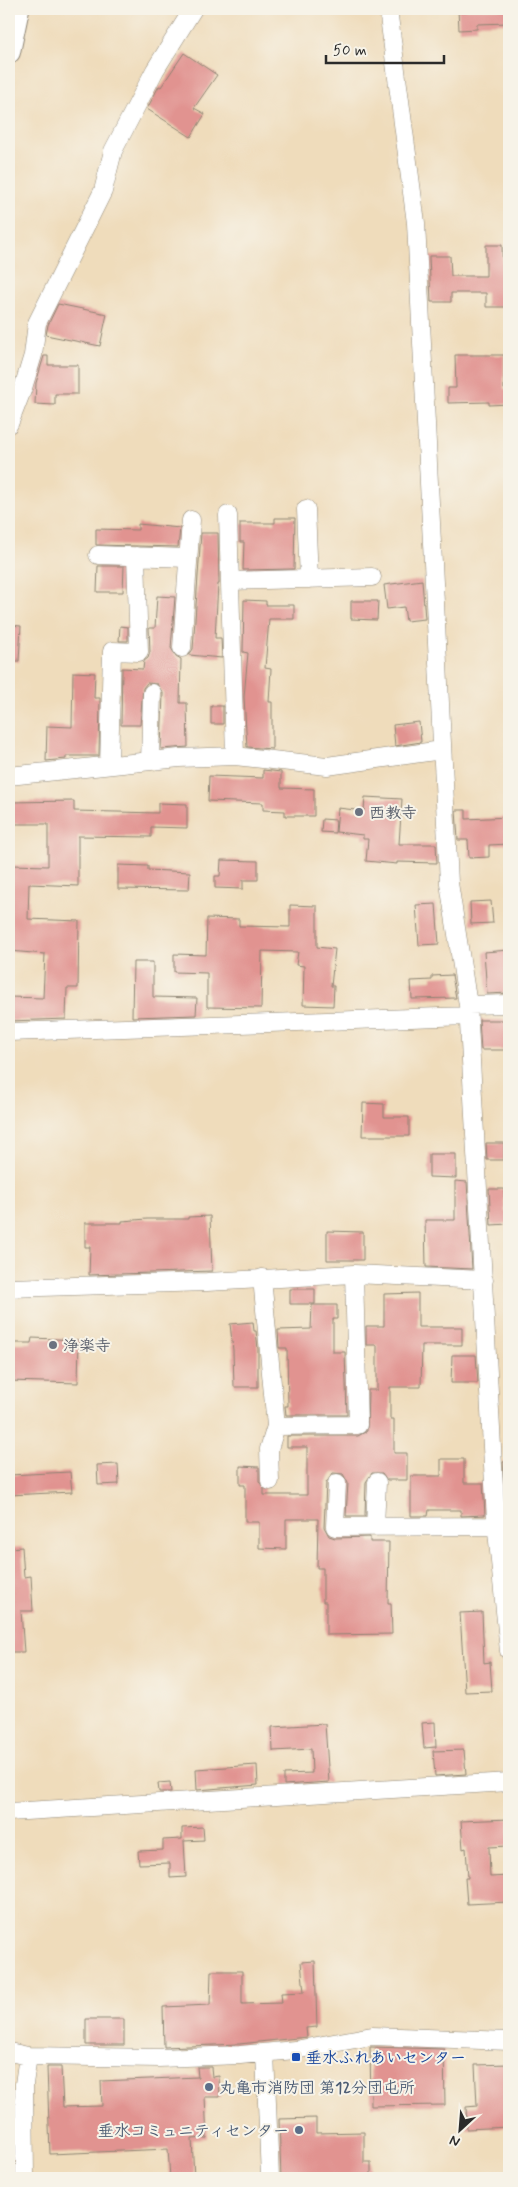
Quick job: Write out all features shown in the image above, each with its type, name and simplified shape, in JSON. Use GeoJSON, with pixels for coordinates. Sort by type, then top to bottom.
{"type":"FeatureCollection","features":[{"type":"Feature","properties":{"kind":"main road"},"geometry":{"type":"LineString","coordinates":[[9,52],[18,9]]}},
{"type":"Feature","properties":{"kind":"street"},"geometry":{"type":"LineString","coordinates":[[9,424],[33,355],[37,323],[103,191],[114,151],[155,70],[193,9]]}},
{"type":"Feature","properties":{"kind":"street"},"geometry":{"type":"LineString","coordinates":[[388,9],[416,223],[449,883],[468,1010],[496,1526],[509,1651]]}},
{"type":"Feature","properties":{"kind":"street"},"geometry":{"type":"LineString","coordinates":[[306,509],[309,579]]}},
{"type":"Feature","properties":{"kind":"street"},"geometry":{"type":"LineString","coordinates":[[228,515],[235,756]]}},
{"type":"Feature","properties":{"kind":"street"},"geometry":{"type":"LineString","coordinates":[[182,648],[191,520]]}},
{"type":"Feature","properties":{"kind":"street"},"geometry":{"type":"LineString","coordinates":[[98,555],[188,558]]}},
{"type":"Feature","properties":{"kind":"street"},"geometry":{"type":"LineString","coordinates":[[109,766],[112,651],[139,652],[136,556]]}},
{"type":"Feature","properties":{"kind":"street"},"geometry":{"type":"LineString","coordinates":[[230,581],[372,576]]}},
{"type":"Feature","properties":{"kind":"street"},"geometry":{"type":"LineString","coordinates":[[150,761],[152,693]]}},
{"type":"Feature","properties":{"kind":"street"},"geometry":{"type":"LineString","coordinates":[[9,776],[150,761],[235,756],[327,766],[442,750]]}},
{"type":"Feature","properties":{"kind":"street"},"geometry":{"type":"LineString","coordinates":[[9,1032],[468,1010],[509,1004]]}},
{"type":"Feature","properties":{"kind":"street"},"geometry":{"type":"LineString","coordinates":[[9,1288],[207,1282],[354,1274],[484,1280]]}},
{"type":"Feature","properties":{"kind":"street"},"geometry":{"type":"LineString","coordinates":[[276,1426],[358,1424],[354,1274]]}},
{"type":"Feature","properties":{"kind":"street"},"geometry":{"type":"LineString","coordinates":[[262,1278],[276,1426],[268,1448],[270,1482]]}},
{"type":"Feature","properties":{"kind":"street"},"geometry":{"type":"LineString","coordinates":[[375,1526],[377,1482]]}},
{"type":"Feature","properties":{"kind":"street"},"geometry":{"type":"LineString","coordinates":[[337,1483],[335,1527],[496,1526]]}},
{"type":"Feature","properties":{"kind":"street"},"geometry":{"type":"LineString","coordinates":[[9,1812],[509,1782]]}},
{"type":"Feature","properties":{"kind":"street"},"geometry":{"type":"LineString","coordinates":[[9,2052],[28,2056],[159,2058],[265,2054],[372,2036],[509,2041]]}},
{"type":"Feature","properties":{"kind":"street"},"geometry":{"type":"LineString","coordinates":[[265,2054],[270,2178]]}},
{"type":"Feature","properties":{"kind":"street"},"geometry":{"type":"LineString","coordinates":[[25,2178],[24,2084],[28,2056]]}},
{"type":"Feature","properties":{"kind":"building"},"geometry":{"type":"Polygon","coordinates":[[[458,9],[509,9],[509,23],[477,24],[477,29],[459,30],[458,9]]]}},
{"type":"Feature","properties":{"kind":"building"},"geometry":{"type":"Polygon","coordinates":[[[184,53],[217,75],[194,108],[205,114],[191,137],[147,109],[159,86],[161,87],[184,53]]]}},
{"type":"Feature","properties":{"kind":"building"},"geometry":{"type":"Polygon","coordinates":[[[486,245],[502,245],[503,278],[506,278],[506,307],[486,307],[486,293],[451,293],[451,302],[431,302],[429,256],[450,256],[451,276],[486,276],[486,245]]]}},
{"type":"Feature","properties":{"kind":"building"},"geometry":{"type":"Polygon","coordinates":[[[58,304],[107,314],[100,346],[46,335],[48,325],[58,304]]]}},
{"type":"Feature","properties":{"kind":"building"},"geometry":{"type":"Polygon","coordinates":[[[455,355],[504,355],[504,389],[509,389],[509,404],[489,405],[489,402],[448,403],[448,388],[456,388],[455,355]]]}},
{"type":"Feature","properties":{"kind":"building"},"geometry":{"type":"Polygon","coordinates":[[[44,356],[48,356],[48,365],[78,365],[78,394],[55,394],[55,405],[35,404],[36,383],[44,356]]]}},
{"type":"Feature","properties":{"kind":"building"},"geometry":{"type":"Polygon","coordinates":[[[275,518],[295,518],[294,569],[243,570],[244,542],[240,542],[240,523],[275,523],[275,518]]]}},
{"type":"Feature","properties":{"kind":"building"},"geometry":{"type":"Polygon","coordinates":[[[138,524],[180,528],[178,547],[96,545],[96,529],[138,530],[138,524]]]}},
{"type":"Feature","properties":{"kind":"building"},"geometry":{"type":"Polygon","coordinates":[[[201,533],[218,533],[219,584],[215,638],[221,638],[222,658],[189,655],[193,649],[201,533]]]}},
{"type":"Feature","properties":{"kind":"building"},"geometry":{"type":"Polygon","coordinates":[[[98,566],[124,566],[123,592],[97,592],[98,566]]]}},
{"type":"Feature","properties":{"kind":"building"},"geometry":{"type":"Polygon","coordinates":[[[422,580],[425,619],[406,621],[404,607],[387,609],[384,585],[422,580]]]}},
{"type":"Feature","properties":{"kind":"building"},"geometry":{"type":"Polygon","coordinates":[[[157,596],[175,597],[171,648],[176,656],[181,659],[180,703],[187,703],[188,747],[161,749],[163,693],[157,684],[147,683],[143,688],[140,725],[121,725],[122,668],[143,669],[144,661],[148,658],[150,652],[149,628],[155,628],[157,596]]]}},
{"type":"Feature","properties":{"kind":"building"},"geometry":{"type":"Polygon","coordinates":[[[244,600],[266,601],[266,605],[294,605],[294,619],[269,619],[265,668],[271,669],[269,702],[272,702],[272,749],[247,747],[244,697],[248,653],[243,652],[244,600]]]}},
{"type":"Feature","properties":{"kind":"building"},"geometry":{"type":"Polygon","coordinates":[[[351,601],[378,601],[377,620],[351,619],[351,601]]]}},
{"type":"Feature","properties":{"kind":"building"},"geometry":{"type":"Polygon","coordinates":[[[9,625],[21,626],[19,661],[9,661],[9,625]]]}},
{"type":"Feature","properties":{"kind":"building"},"geometry":{"type":"Polygon","coordinates":[[[120,626],[128,627],[128,641],[119,641],[120,626]]]}},
{"type":"Feature","properties":{"kind":"building"},"geometry":{"type":"Polygon","coordinates":[[[73,672],[95,673],[94,698],[100,698],[99,756],[66,756],[66,759],[46,761],[47,726],[72,727],[73,672]]]}},
{"type":"Feature","properties":{"kind":"building"},"geometry":{"type":"Polygon","coordinates":[[[211,706],[223,706],[223,724],[211,724],[211,706]]]}},
{"type":"Feature","properties":{"kind":"building"},"geometry":{"type":"Polygon","coordinates":[[[419,722],[421,742],[395,746],[393,725],[419,722]]]}},
{"type":"Feature","properties":{"kind":"building"},"geometry":{"type":"Polygon","coordinates":[[[263,770],[281,772],[281,788],[314,789],[314,816],[285,816],[285,811],[263,810],[263,803],[208,801],[209,776],[263,778],[263,770]]]}},
{"type":"Feature","properties":{"kind":"building"},"geometry":{"type":"Polygon","coordinates":[[[365,797],[402,799],[399,844],[436,844],[437,863],[397,862],[397,864],[366,861],[368,839],[363,839],[363,835],[336,832],[338,808],[364,811],[365,797]]]}},
{"type":"Feature","properties":{"kind":"building"},"geometry":{"type":"Polygon","coordinates":[[[74,801],[74,811],[158,813],[158,803],[187,804],[187,828],[151,827],[151,837],[78,836],[78,886],[29,884],[28,919],[79,921],[78,988],[67,988],[66,1019],[9,1021],[9,997],[43,998],[45,954],[9,951],[11,865],[48,866],[48,824],[9,824],[9,802],[74,801]]]}},
{"type":"Feature","properties":{"kind":"building"},"geometry":{"type":"Polygon","coordinates":[[[456,810],[466,810],[466,819],[509,817],[509,844],[489,845],[489,857],[469,858],[468,840],[458,840],[456,810]]]}},
{"type":"Feature","properties":{"kind":"building"},"geometry":{"type":"Polygon","coordinates":[[[322,819],[336,820],[335,833],[321,832],[322,819]]]}},
{"type":"Feature","properties":{"kind":"building"},"geometry":{"type":"Polygon","coordinates":[[[221,860],[258,861],[258,880],[243,880],[243,889],[215,888],[215,876],[220,876],[221,860]]]}},
{"type":"Feature","properties":{"kind":"building"},"geometry":{"type":"Polygon","coordinates":[[[118,865],[148,866],[148,870],[190,872],[189,890],[118,889],[118,865]]]}},
{"type":"Feature","properties":{"kind":"building"},"geometry":{"type":"Polygon","coordinates":[[[491,901],[493,923],[471,924],[470,902],[491,901]]]}},
{"type":"Feature","properties":{"kind":"building"},"geometry":{"type":"Polygon","coordinates":[[[436,904],[439,944],[419,945],[416,905],[436,904]]]}},
{"type":"Feature","properties":{"kind":"building"},"geometry":{"type":"Polygon","coordinates":[[[290,905],[317,906],[317,947],[335,949],[331,986],[334,986],[333,1006],[303,1005],[304,966],[296,965],[298,952],[262,951],[261,1008],[207,1007],[207,973],[174,972],[174,954],[206,955],[207,918],[239,919],[239,926],[290,927],[290,905]]]}},
{"type":"Feature","properties":{"kind":"building"},"geometry":{"type":"Polygon","coordinates":[[[509,950],[509,993],[487,994],[484,952],[509,950]]]}},
{"type":"Feature","properties":{"kind":"building"},"geometry":{"type":"Polygon","coordinates":[[[133,962],[153,962],[153,997],[197,998],[196,1015],[132,1017],[133,962]]]}},
{"type":"Feature","properties":{"kind":"building"},"geometry":{"type":"Polygon","coordinates":[[[452,975],[456,998],[412,999],[411,981],[432,980],[432,976],[452,975]]]}},
{"type":"Feature","properties":{"kind":"building"},"geometry":{"type":"Polygon","coordinates":[[[479,1020],[509,1020],[509,1050],[481,1050],[479,1020]]]}},
{"type":"Feature","properties":{"kind":"building"},"geometry":{"type":"Polygon","coordinates":[[[363,1103],[384,1104],[384,1117],[409,1117],[409,1136],[362,1136],[363,1103]]]}},
{"type":"Feature","properties":{"kind":"building"},"geometry":{"type":"Polygon","coordinates":[[[486,1143],[504,1143],[504,1160],[487,1160],[486,1143]]]}},
{"type":"Feature","properties":{"kind":"building"},"geometry":{"type":"Polygon","coordinates":[[[429,1154],[456,1154],[456,1178],[429,1177],[429,1154]]]}},
{"type":"Feature","properties":{"kind":"building"},"geometry":{"type":"Polygon","coordinates":[[[455,1181],[467,1182],[472,1269],[426,1267],[425,1220],[455,1220],[455,1181]]]}},
{"type":"Feature","properties":{"kind":"building"},"geometry":{"type":"Polygon","coordinates":[[[489,1189],[504,1189],[505,1212],[509,1212],[509,1224],[491,1225],[489,1189]]]}},
{"type":"Feature","properties":{"kind":"building"},"geometry":{"type":"Polygon","coordinates":[[[210,1216],[212,1271],[89,1275],[90,1247],[85,1247],[85,1223],[122,1223],[122,1221],[147,1219],[188,1219],[188,1217],[210,1216]]]}},
{"type":"Feature","properties":{"kind":"building"},"geometry":{"type":"Polygon","coordinates":[[[327,1231],[363,1232],[363,1260],[327,1260],[327,1231]]]}},
{"type":"Feature","properties":{"kind":"building"},"geometry":{"type":"Polygon","coordinates":[[[290,1289],[315,1289],[315,1304],[290,1304],[290,1289]]]}},
{"type":"Feature","properties":{"kind":"building"},"geometry":{"type":"Polygon","coordinates":[[[418,1293],[418,1327],[462,1327],[462,1345],[422,1345],[421,1387],[390,1387],[390,1419],[394,1419],[394,1453],[407,1453],[407,1480],[387,1480],[382,1473],[372,1473],[366,1482],[365,1516],[346,1516],[348,1483],[343,1474],[333,1473],[326,1483],[324,1527],[329,1536],[335,1538],[370,1537],[370,1542],[389,1542],[388,1603],[391,1603],[392,1634],[326,1635],[326,1602],[323,1602],[323,1568],[317,1568],[318,1519],[286,1519],[286,1549],[259,1548],[259,1522],[245,1522],[245,1485],[240,1485],[240,1466],[259,1467],[259,1481],[264,1489],[264,1495],[307,1495],[307,1447],[287,1447],[287,1436],[358,1436],[367,1431],[368,1390],[377,1390],[377,1345],[366,1345],[366,1326],[384,1326],[384,1294],[418,1293]]]}},
{"type":"Feature","properties":{"kind":"building"},"geometry":{"type":"Polygon","coordinates":[[[312,1305],[337,1305],[337,1319],[333,1319],[333,1352],[345,1352],[347,1415],[286,1415],[285,1406],[288,1406],[287,1348],[279,1348],[278,1330],[311,1329],[312,1305]]]}},
{"type":"Feature","properties":{"kind":"building"},"geometry":{"type":"Polygon","coordinates":[[[253,1322],[258,1349],[258,1387],[234,1387],[230,1324],[253,1322]]]}},
{"type":"Feature","properties":{"kind":"building"},"geometry":{"type":"Polygon","coordinates":[[[32,1338],[79,1340],[78,1383],[9,1381],[9,1343],[31,1343],[32,1338]]]}},
{"type":"Feature","properties":{"kind":"building"},"geometry":{"type":"Polygon","coordinates":[[[452,1355],[476,1355],[478,1383],[451,1383],[452,1355]]]}},
{"type":"Feature","properties":{"kind":"building"},"geometry":{"type":"Polygon","coordinates":[[[441,1459],[464,1459],[464,1483],[483,1483],[485,1515],[461,1516],[461,1510],[429,1510],[428,1516],[411,1516],[411,1476],[441,1476],[441,1459]]]}},
{"type":"Feature","properties":{"kind":"building"},"geometry":{"type":"Polygon","coordinates":[[[509,1461],[509,1509],[506,1510],[503,1462],[509,1461]]]}},
{"type":"Feature","properties":{"kind":"building"},"geometry":{"type":"Polygon","coordinates":[[[118,1464],[119,1484],[98,1485],[97,1465],[118,1464]]]}},
{"type":"Feature","properties":{"kind":"building"},"geometry":{"type":"Polygon","coordinates":[[[70,1472],[72,1492],[9,1495],[9,1475],[70,1472]]]}},
{"type":"Feature","properties":{"kind":"building"},"geometry":{"type":"Polygon","coordinates":[[[22,1547],[24,1577],[31,1576],[33,1611],[21,1611],[24,1652],[9,1652],[9,1548],[22,1547]]]}},
{"type":"Feature","properties":{"kind":"building"},"geometry":{"type":"Polygon","coordinates":[[[482,1612],[484,1663],[490,1662],[492,1691],[465,1692],[460,1613],[482,1612]]]}},
{"type":"Feature","properties":{"kind":"building"},"geometry":{"type":"Polygon","coordinates":[[[435,1722],[436,1747],[424,1748],[422,1723],[435,1722]]]}},
{"type":"Feature","properties":{"kind":"building"},"geometry":{"type":"Polygon","coordinates":[[[325,1724],[329,1782],[284,1785],[284,1774],[312,1773],[311,1749],[273,1751],[272,1727],[325,1724]]]}},
{"type":"Feature","properties":{"kind":"building"},"geometry":{"type":"Polygon","coordinates":[[[464,1750],[466,1774],[435,1776],[433,1751],[464,1750]]]}},
{"type":"Feature","properties":{"kind":"building"},"geometry":{"type":"Polygon","coordinates":[[[257,1765],[258,1785],[197,1790],[196,1769],[257,1765]]]}},
{"type":"Feature","properties":{"kind":"building"},"geometry":{"type":"Polygon","coordinates":[[[170,1782],[171,1792],[159,1792],[158,1783],[170,1782]]]}},
{"type":"Feature","properties":{"kind":"building"},"geometry":{"type":"Polygon","coordinates":[[[509,1819],[509,1846],[489,1847],[490,1877],[509,1876],[509,1902],[467,1904],[465,1878],[468,1878],[466,1848],[463,1849],[461,1821],[509,1819]]]}},
{"type":"Feature","properties":{"kind":"building"},"geometry":{"type":"Polygon","coordinates":[[[203,1827],[204,1840],[184,1841],[186,1877],[170,1878],[170,1863],[139,1864],[138,1851],[163,1850],[163,1840],[182,1839],[182,1828],[203,1827]]]}},
{"type":"Feature","properties":{"kind":"building"},"geometry":{"type":"Polygon","coordinates":[[[315,1961],[317,2027],[306,2028],[307,2037],[239,2044],[164,2047],[163,2007],[210,2005],[211,1971],[242,1971],[242,2004],[282,2003],[281,1993],[304,1992],[301,1962],[315,1961]]]}},
{"type":"Feature","properties":{"kind":"building"},"geometry":{"type":"Polygon","coordinates":[[[86,2019],[124,2019],[124,2045],[86,2045],[86,2019]]]}},
{"type":"Feature","properties":{"kind":"building"},"geometry":{"type":"Polygon","coordinates":[[[370,2047],[444,2049],[445,2105],[371,2106],[370,2047]]]}},
{"type":"Feature","properties":{"kind":"building"},"geometry":{"type":"Polygon","coordinates":[[[509,2064],[509,2127],[467,2129],[466,2107],[477,2106],[475,2065],[509,2064]]]}},
{"type":"Feature","properties":{"kind":"building"},"geometry":{"type":"Polygon","coordinates":[[[47,2067],[61,2067],[63,2107],[102,2106],[101,2081],[198,2077],[197,2067],[211,2067],[212,2077],[219,2076],[220,2097],[205,2097],[207,2138],[192,2139],[194,2178],[170,2178],[168,2149],[50,2154],[47,2067]]]}},
{"type":"Feature","properties":{"kind":"building"},"geometry":{"type":"Polygon","coordinates":[[[316,2118],[316,2133],[364,2132],[364,2162],[371,2162],[371,2177],[281,2178],[279,2119],[316,2118]]]}},
{"type":"Feature","properties":{"kind":"place","name":"西教寺"},"geometry":{"type":"Point","coordinates":[359,812]}},
{"type":"Feature","properties":{"kind":"place","name":"浄楽寺"},"geometry":{"type":"Point","coordinates":[53,1345]}},
{"type":"Feature","properties":{"kind":"place","name":"垂水ふれあいセンター"},"geometry":{"type":"Point","coordinates":[296,2057]}},
{"type":"Feature","properties":{"kind":"place","name":"丸亀市消防団 第12分団屯所"},"geometry":{"type":"Point","coordinates":[209,2087]}},
{"type":"Feature","properties":{"kind":"place","name":"垂水コミュニティセンター"},"geometry":{"type":"Point","coordinates":[299,2130]}}]}
